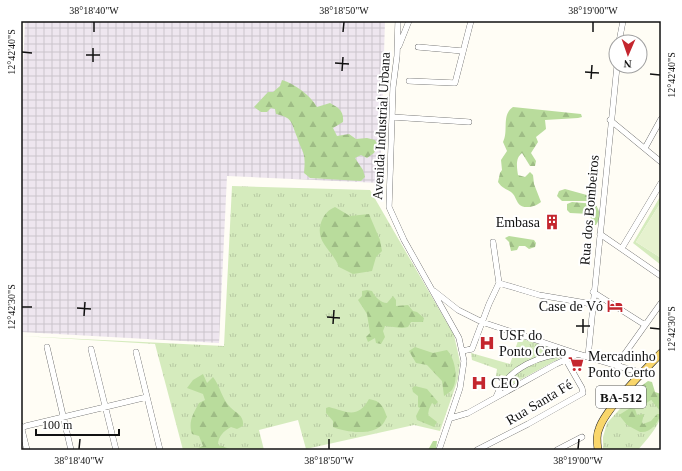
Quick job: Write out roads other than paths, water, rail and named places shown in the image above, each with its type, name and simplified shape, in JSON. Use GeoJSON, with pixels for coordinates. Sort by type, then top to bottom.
{"type":"FeatureCollection","features":[{"type":"Feature","properties":{"kind":"main road","name":"BA-512"},"geometry":{"type":"LineString","coordinates":[[598,450],[598,430],[601,424],[642,373],[661,353]]}},
{"type":"Feature","properties":{"kind":"street","name":"Avenida Industrial Urbana"},"geometry":{"type":"LineString","coordinates":[[398,21],[392,117],[390,207],[404,240],[459,338],[462,351],[463,369],[460,388],[439,450]]}},
{"type":"Feature","properties":{"kind":"street"},"geometry":{"type":"LineString","coordinates":[[397,50],[409,21]]}},
{"type":"Feature","properties":{"kind":"street"},"geometry":{"type":"LineString","coordinates":[[409,81],[455,83],[470,21]]}},
{"type":"Feature","properties":{"kind":"street"},"geometry":{"type":"LineString","coordinates":[[621,34],[623,21]]}},
{"type":"Feature","properties":{"kind":"street"},"geometry":{"type":"LineString","coordinates":[[398,31],[402,32],[406,29]]}},
{"type":"Feature","properties":{"kind":"street"},"geometry":{"type":"LineString","coordinates":[[418,47],[464,50]]}},
{"type":"Feature","properties":{"kind":"street","name":"Rua dos Bombeiros"},"geometry":{"type":"LineString","coordinates":[[588,357],[593,292],[616,74]]}},
{"type":"Feature","properties":{"kind":"street"},"geometry":{"type":"LineString","coordinates":[[392,117],[469,122]]}},
{"type":"Feature","properties":{"kind":"street"},"geometry":{"type":"LineString","coordinates":[[645,148],[661,119]]}},
{"type":"Feature","properties":{"kind":"street"},"geometry":{"type":"LineString","coordinates":[[610,120],[661,162]]}},
{"type":"Feature","properties":{"kind":"street"},"geometry":{"type":"LineString","coordinates":[[622,248],[661,183]]}},
{"type":"Feature","properties":{"kind":"street"},"geometry":{"type":"LineString","coordinates":[[600,234],[661,276]]}},
{"type":"Feature","properties":{"kind":"street"},"geometry":{"type":"LineString","coordinates":[[462,351],[472,349],[499,283],[493,242]]}},
{"type":"Feature","properties":{"kind":"street"},"geometry":{"type":"LineString","coordinates":[[499,283],[539,295],[592,304]]}},
{"type":"Feature","properties":{"kind":"street"},"geometry":{"type":"LineString","coordinates":[[432,289],[458,310],[482,322],[578,354],[642,373]]}},
{"type":"Feature","properties":{"kind":"street"},"geometry":{"type":"LineString","coordinates":[[593,292],[645,325]]}},
{"type":"Feature","properties":{"kind":"street"},"geometry":{"type":"LineString","coordinates":[[616,366],[661,303]]}},
{"type":"Feature","properties":{"kind":"street"},"geometry":{"type":"LineString","coordinates":[[449,319],[452,312],[458,310]]}},
{"type":"Feature","properties":{"kind":"street"},"geometry":{"type":"LineString","coordinates":[[47,347],[71,450]]}},
{"type":"Feature","properties":{"kind":"street"},"geometry":{"type":"LineString","coordinates":[[91,349],[116,450]]}},
{"type":"Feature","properties":{"kind":"street"},"geometry":{"type":"LineString","coordinates":[[136,352],[160,450]]}},
{"type":"Feature","properties":{"kind":"street"},"geometry":{"type":"LineString","coordinates":[[496,397],[503,382],[513,372],[531,362],[561,354],[578,354]]}},
{"type":"Feature","properties":{"kind":"street","name":"Rua Santa Fé"},"geometry":{"type":"LineString","coordinates":[[451,418],[468,413],[578,354]]}},
{"type":"Feature","properties":{"kind":"street","name":"Rua Santa Fé"},"geometry":{"type":"LineString","coordinates":[[477,450],[528,424],[583,393],[582,388],[566,360]]}},
{"type":"Feature","properties":{"kind":"street"},"geometry":{"type":"LineString","coordinates":[[27,450],[22,427],[147,397]]}},
{"type":"Feature","properties":{"kind":"street"},"geometry":{"type":"LineString","coordinates":[[557,450],[582,437]]}},
{"type":"Feature","properties":{"kind":"place","name":"Embasa"},"geometry":{"type":"Point","coordinates":[552,222]}},
{"type":"Feature","properties":{"kind":"place","name":"Case de Vó"},"geometry":{"type":"Point","coordinates":[615,306]}},
{"type":"Feature","properties":{"kind":"place","name":"USF do Ponto Certo"},"geometry":{"type":"Point","coordinates":[487,343]}},
{"type":"Feature","properties":{"kind":"place","name":"Mercadinho Ponto Certo"},"geometry":{"type":"Point","coordinates":[576,364]}},
{"type":"Feature","properties":{"kind":"place","name":"CEO"},"geometry":{"type":"Point","coordinates":[479,383]}}]}
